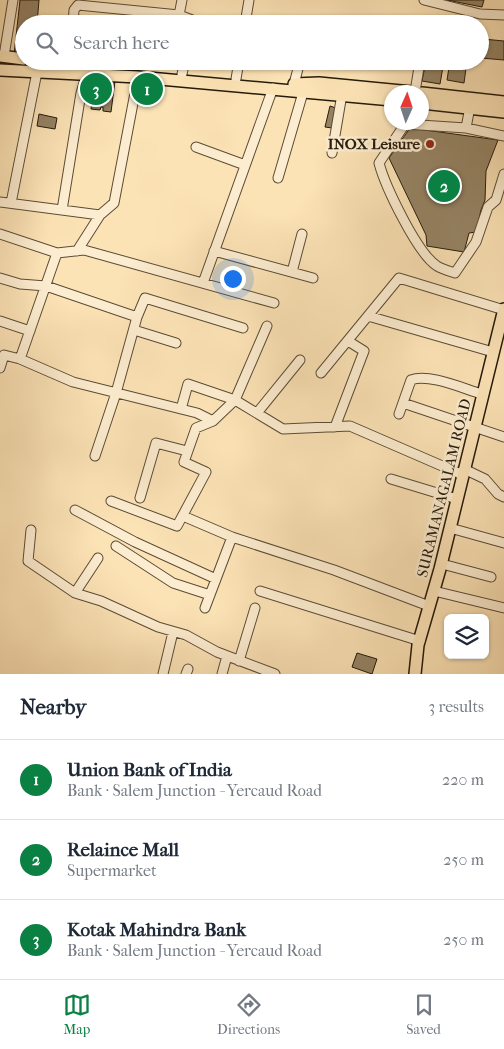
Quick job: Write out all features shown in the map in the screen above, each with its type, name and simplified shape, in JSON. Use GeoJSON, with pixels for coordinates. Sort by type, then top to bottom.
{"type":"FeatureCollection","features":[{"type":"Feature","properties":{"kind":"main road"},"geometry":{"type":"LineString","coordinates":[[2,56],[15,58]]}},
{"type":"Feature","properties":{"kind":"main road"},"geometry":{"type":"LineString","coordinates":[[0,70],[87,73],[273,88],[384,94]]}},
{"type":"Feature","properties":{"kind":"main road"},"geometry":{"type":"LineString","coordinates":[[142,70],[294,84],[319,83],[384,89]]}},
{"type":"Feature","properties":{"kind":"main road"},"geometry":{"type":"LineString","coordinates":[[294,84],[319,90],[384,99]]}},
{"type":"Feature","properties":{"kind":"main road"},"geometry":{"type":"LineString","coordinates":[[273,88],[302,96],[384,104]]}},
{"type":"Feature","properties":{"kind":"main road"},"geometry":{"type":"LineString","coordinates":[[429,95],[504,102]]}},
{"type":"Feature","properties":{"kind":"main road"},"geometry":{"type":"LineString","coordinates":[[429,99],[504,106]]}},
{"type":"Feature","properties":{"kind":"main road"},"geometry":{"type":"LineString","coordinates":[[429,104],[504,112]]}},
{"type":"Feature","properties":{"kind":"main road"},"geometry":{"type":"LineString","coordinates":[[429,109],[504,116]]}},
{"type":"Feature","properties":{"kind":"main road","name":"SURAMANAGALAM ROAD"},"geometry":{"type":"LineString","coordinates":[[415,674],[420,641],[442,564],[504,309]]}},
{"type":"Feature","properties":{"kind":"street"},"geometry":{"type":"LineString","coordinates":[[2,56],[13,0]]}},
{"type":"Feature","properties":{"kind":"street"},"geometry":{"type":"LineString","coordinates":[[74,15],[74,10],[78,5],[117,4],[179,15],[182,0]]}},
{"type":"Feature","properties":{"kind":"street"},"geometry":{"type":"LineString","coordinates":[[424,0],[480,14],[504,15]]}},
{"type":"Feature","properties":{"kind":"street"},"geometry":{"type":"LineString","coordinates":[[245,15],[246,1]]}},
{"type":"Feature","properties":{"kind":"street"},"geometry":{"type":"LineString","coordinates":[[182,74],[183,70]]}},
{"type":"Feature","properties":{"kind":"street"},"geometry":{"type":"LineString","coordinates":[[236,79],[238,70]]}},
{"type":"Feature","properties":{"kind":"street"},"geometry":{"type":"LineString","coordinates":[[294,84],[298,70]]}},
{"type":"Feature","properties":{"kind":"street"},"geometry":{"type":"LineString","coordinates":[[415,85],[418,70]]}},
{"type":"Feature","properties":{"kind":"street"},"geometry":{"type":"LineString","coordinates":[[11,203],[37,72]]}},
{"type":"Feature","properties":{"kind":"street"},"geometry":{"type":"LineString","coordinates":[[62,210],[81,93],[87,73]]}},
{"type":"Feature","properties":{"kind":"street"},"geometry":{"type":"LineString","coordinates":[[77,251],[100,215],[114,203],[138,77]]}},
{"type":"Feature","properties":{"kind":"street"},"geometry":{"type":"LineString","coordinates":[[202,283],[273,88]]}},
{"type":"Feature","properties":{"kind":"street"},"geometry":{"type":"LineString","coordinates":[[278,178],[302,96]]}},
{"type":"Feature","properties":{"kind":"street"},"geometry":{"type":"LineString","coordinates":[[332,153],[341,100]]}},
{"type":"Feature","properties":{"kind":"street"},"geometry":{"type":"LineString","coordinates":[[466,128],[469,112]]}},
{"type":"Feature","properties":{"kind":"street"},"geometry":{"type":"LineString","coordinates":[[504,136],[466,128],[405,124],[379,164],[401,212],[422,251],[436,266],[455,273],[476,242],[488,207],[496,200],[504,174]]}},
{"type":"Feature","properties":{"kind":"street"},"geometry":{"type":"LineString","coordinates":[[196,146],[245,165]]}},
{"type":"Feature","properties":{"kind":"street"},"geometry":{"type":"LineString","coordinates":[[0,202],[100,215]]}},
{"type":"Feature","properties":{"kind":"street"},"geometry":{"type":"LineString","coordinates":[[0,234],[57,253],[84,250],[274,302]]}},
{"type":"Feature","properties":{"kind":"street"},"geometry":{"type":"LineString","coordinates":[[292,272],[302,234]]}},
{"type":"Feature","properties":{"kind":"street"},"geometry":{"type":"LineString","coordinates":[[214,251],[313,278]]}},
{"type":"Feature","properties":{"kind":"street"},"geometry":{"type":"LineString","coordinates":[[20,359],[57,253]]}},
{"type":"Feature","properties":{"kind":"street"},"geometry":{"type":"LineString","coordinates":[[0,278],[20,284],[46,286],[138,317]]}},
{"type":"Feature","properties":{"kind":"street"},"geometry":{"type":"LineString","coordinates":[[321,373],[399,278],[504,309]]}},
{"type":"Feature","properties":{"kind":"street"},"geometry":{"type":"LineString","coordinates":[[95,456],[145,298],[243,328]]}},
{"type":"Feature","properties":{"kind":"street"},"geometry":{"type":"LineString","coordinates":[[368,316],[493,352]]}},
{"type":"Feature","properties":{"kind":"street"},"geometry":{"type":"LineString","coordinates":[[0,321],[30,332]]}},
{"type":"Feature","properties":{"kind":"street"},"geometry":{"type":"LineString","coordinates":[[111,501],[177,526],[206,472],[184,462],[196,428],[213,421],[235,400],[267,326]]}},
{"type":"Feature","properties":{"kind":"street"},"geometry":{"type":"LineString","coordinates":[[134,330],[176,343]]}},
{"type":"Feature","properties":{"kind":"street"},"geometry":{"type":"LineString","coordinates":[[335,427],[364,351],[348,341]]}},
{"type":"Feature","properties":{"kind":"street"},"geometry":{"type":"LineString","coordinates":[[0,368],[4,356],[20,359],[73,382],[181,409],[213,421]]}},
{"type":"Feature","properties":{"kind":"street"},"geometry":{"type":"LineString","coordinates":[[257,413],[300,360]]}},
{"type":"Feature","properties":{"kind":"street"},"geometry":{"type":"LineString","coordinates":[[399,414],[411,380],[416,378],[429,378],[482,394]]}},
{"type":"Feature","properties":{"kind":"street"},"geometry":{"type":"LineString","coordinates":[[181,409],[188,384],[235,400],[283,429],[350,426],[485,479],[498,494],[504,497]]}},
{"type":"Feature","properties":{"kind":"street"},"geometry":{"type":"LineString","coordinates":[[403,403],[504,437]]}},
{"type":"Feature","properties":{"kind":"street"},"geometry":{"type":"LineString","coordinates":[[140,498],[156,443],[188,451]]}},
{"type":"Feature","properties":{"kind":"street"},"geometry":{"type":"LineString","coordinates":[[391,479],[457,499]]}},
{"type":"Feature","properties":{"kind":"street"},"geometry":{"type":"LineString","coordinates":[[75,510],[136,542],[216,579]]}},
{"type":"Feature","properties":{"kind":"street"},"geometry":{"type":"LineString","coordinates":[[183,516],[232,537],[334,570],[429,606]]}},
{"type":"Feature","properties":{"kind":"street"},"geometry":{"type":"LineString","coordinates":[[450,528],[504,543]]}},
{"type":"Feature","properties":{"kind":"street"},"geometry":{"type":"LineString","coordinates":[[31,530],[28,561],[75,593],[101,601],[124,613],[202,642],[239,661],[275,674]]}},
{"type":"Feature","properties":{"kind":"street"},"geometry":{"type":"LineString","coordinates":[[205,608],[232,537]]}},
{"type":"Feature","properties":{"kind":"street"},"geometry":{"type":"LineString","coordinates":[[116,546],[173,583],[210,595]]}},
{"type":"Feature","properties":{"kind":"street"},"geometry":{"type":"LineString","coordinates":[[75,593],[98,558]]}},
{"type":"Feature","properties":{"kind":"street"},"geometry":{"type":"LineString","coordinates":[[442,564],[491,576]]}},
{"type":"Feature","properties":{"kind":"street"},"geometry":{"type":"LineString","coordinates":[[260,591],[420,641]]}},
{"type":"Feature","properties":{"kind":"street"},"geometry":{"type":"LineString","coordinates":[[434,591],[504,608]]}},
{"type":"Feature","properties":{"kind":"street"},"geometry":{"type":"LineString","coordinates":[[239,661],[255,608]]}},
{"type":"Feature","properties":{"kind":"street"},"geometry":{"type":"LineString","coordinates":[[162,674],[173,632]]}},
{"type":"Feature","properties":{"kind":"street"},"geometry":{"type":"LineString","coordinates":[[222,674],[228,656]]}},
{"type":"Feature","properties":{"kind":"building"},"geometry":{"type":"Polygon","coordinates":[[[20,0],[39,0],[38,15],[18,15],[20,0]]]}},
{"type":"Feature","properties":{"kind":"building"},"geometry":{"type":"Polygon","coordinates":[[[447,0],[484,0],[482,7],[447,0]]]}},
{"type":"Feature","properties":{"kind":"building"},"geometry":{"type":"Polygon","coordinates":[[[489,40],[504,41],[504,60],[489,59],[489,40]]]}},
{"type":"Feature","properties":{"kind":"building"},"geometry":{"type":"Polygon","coordinates":[[[424,70],[442,70],[440,84],[422,81],[424,70]]]}},
{"type":"Feature","properties":{"kind":"building"},"geometry":{"type":"Polygon","coordinates":[[[449,70],[466,70],[464,83],[447,80],[449,70]]]}},
{"type":"Feature","properties":{"kind":"building"},"geometry":{"type":"Polygon","coordinates":[[[95,79],[115,81],[111,112],[103,111],[103,107],[100,110],[91,109],[95,79]]]}},
{"type":"Feature","properties":{"kind":"building"},"geometry":{"type":"Polygon","coordinates":[[[330,106],[336,108],[332,128],[325,127],[330,106]]]}},
{"type":"Feature","properties":{"kind":"building"},"geometry":{"type":"Polygon","coordinates":[[[39,114],[57,118],[55,129],[37,126],[39,114]]]}},
{"type":"Feature","properties":{"kind":"building"},"geometry":{"type":"Polygon","coordinates":[[[409,130],[425,130],[498,140],[486,171],[485,200],[476,232],[469,233],[464,252],[427,246],[426,235],[389,158],[409,130]]]}},
{"type":"Feature","properties":{"kind":"building"},"geometry":{"type":"Polygon","coordinates":[[[357,653],[377,659],[372,674],[352,667],[357,653]]]}},
{"type":"Feature","properties":{"kind":"place","name":"Kotak Mahindra Bank"},"geometry":{"type":"Point","coordinates":[96,89]}},
{"type":"Feature","properties":{"kind":"place","name":"Union Bank of India"},"geometry":{"type":"Point","coordinates":[147,89]}},
{"type":"Feature","properties":{"kind":"place","name":"INOX Leisure"},"geometry":{"type":"Point","coordinates":[430,144]}},
{"type":"Feature","properties":{"kind":"place","name":"Relaince Mall"},"geometry":{"type":"Point","coordinates":[444,186]}}]}
